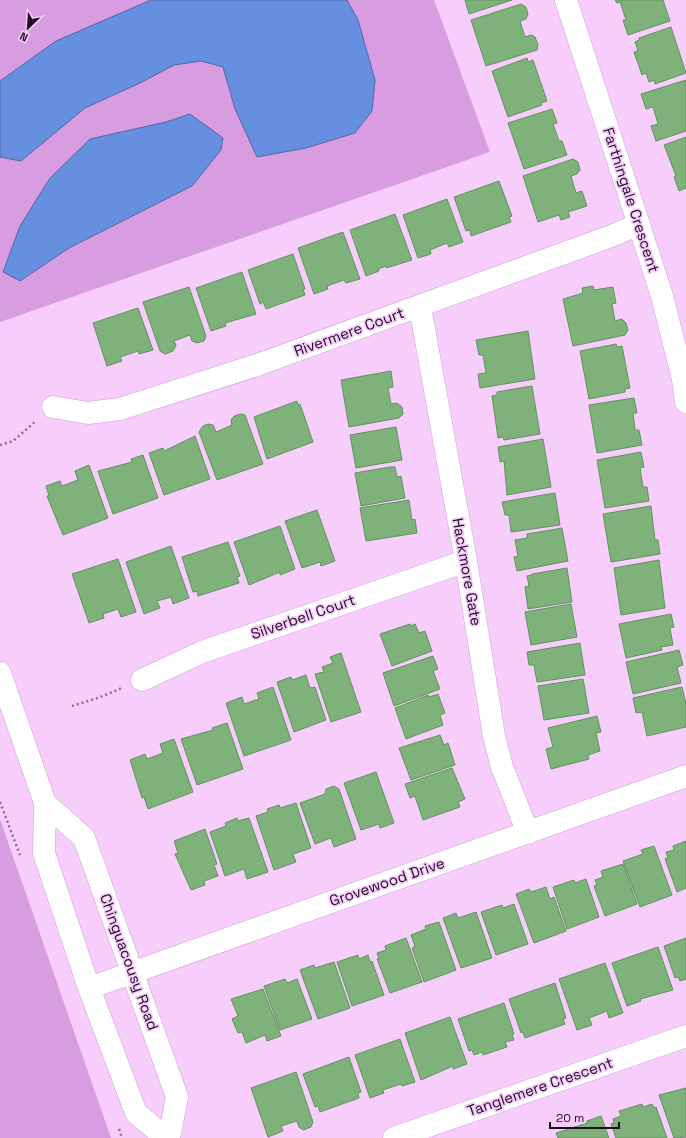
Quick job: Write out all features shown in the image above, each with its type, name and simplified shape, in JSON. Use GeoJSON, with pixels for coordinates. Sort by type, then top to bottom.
{"type":"FeatureCollection","features":[{"type":"Feature","properties":{"kind":"street","name":"Farthingale Crescent"},"geometry":{"type":"LineString","coordinates":[[566,0],[662,296],[683,379],[686,402]]}},
{"type":"Feature","properties":{"kind":"street","name":"Rivermere Court"},"geometry":{"type":"LineString","coordinates":[[53,406],[88,413],[120,410],[420,306],[639,224]]}},
{"type":"Feature","properties":{"kind":"street","name":"Hackmore Gate"},"geometry":{"type":"LineString","coordinates":[[420,306],[466,561],[494,736],[502,767],[528,833]]}},
{"type":"Feature","properties":{"kind":"street","name":"Silverbell Court"},"geometry":{"type":"LineString","coordinates":[[142,680],[202,652],[466,561]]}},
{"type":"Feature","properties":{"kind":"street","name":"Chinguacousy Road"},"geometry":{"type":"LineString","coordinates":[[0,673],[45,803],[44,853],[89,988],[136,1113],[167,1138],[176,1097],[84,838],[45,803]]}},
{"type":"Feature","properties":{"kind":"street","name":"Grovewood Drive"},"geometry":{"type":"LineString","coordinates":[[89,988],[686,776]]}},
{"type":"Feature","properties":{"kind":"street","name":"Tanglemere Crescent"},"geometry":{"type":"LineString","coordinates":[[394,1138],[686,1036]]}},
{"type":"Feature","properties":{"kind":"path"},"geometry":{"type":"LineString","coordinates":[[0,445],[13,441],[53,406]]}},
{"type":"Feature","properties":{"kind":"path"},"geometry":{"type":"LineString","coordinates":[[72,706],[98,698],[142,680]]}},
{"type":"Feature","properties":{"kind":"shaded area"},"geometry":{"type":"Polygon","coordinates":[[[0,0],[434,0],[490,152],[0,322],[0,0]]]}},
{"type":"Feature","properties":{"kind":"shaded area"},"geometry":{"type":"Polygon","coordinates":[[[0,819],[111,1138],[0,1138],[0,819]]]}},
{"type":"Feature","properties":{"kind":"water"},"geometry":{"type":"Polygon","coordinates":[[[151,0],[347,0],[358,20],[375,80],[372,111],[355,133],[306,148],[257,157],[235,109],[223,67],[201,61],[174,65],[142,82],[85,108],[21,161],[0,157],[0,81],[56,41],[151,0]]]}},
{"type":"Feature","properties":{"kind":"water"},"geometry":{"type":"Polygon","coordinates":[[[190,114],[223,138],[221,150],[192,186],[69,248],[20,281],[3,272],[20,226],[50,178],[90,139],[166,122],[190,114]]]}},
{"type":"Feature","properties":{"kind":"building"},"geometry":{"type":"Polygon","coordinates":[[[465,0],[512,0],[469,14],[465,0]]]}},
{"type":"Feature","properties":{"kind":"building"},"geometry":{"type":"Polygon","coordinates":[[[615,0],[663,0],[670,21],[628,35],[623,20],[626,20],[620,2],[617,3],[615,0]]]}},
{"type":"Feature","properties":{"kind":"building"},"geometry":{"type":"Polygon","coordinates":[[[521,4],[526,7],[528,14],[526,19],[520,21],[525,37],[531,35],[535,37],[538,45],[537,50],[486,66],[471,20],[521,4]]]}},
{"type":"Feature","properties":{"kind":"building"},"geometry":{"type":"Polygon","coordinates":[[[671,27],[686,73],[655,84],[654,80],[649,82],[646,73],[642,75],[634,52],[638,51],[635,42],[639,40],[639,38],[671,27]]]}},
{"type":"Feature","properties":{"kind":"building"},"geometry":{"type":"Polygon","coordinates":[[[527,58],[528,62],[533,60],[547,101],[541,103],[542,105],[508,117],[492,71],[527,58]]]}},
{"type":"Feature","properties":{"kind":"building"},"geometry":{"type":"Polygon","coordinates":[[[686,80],[686,131],[656,141],[651,126],[658,124],[653,107],[646,109],[641,94],[686,80]]]}},
{"type":"Feature","properties":{"kind":"building"},"geometry":{"type":"Polygon","coordinates":[[[552,109],[557,123],[553,124],[559,141],[562,141],[567,155],[524,169],[508,123],[552,109]]]}},
{"type":"Feature","properties":{"kind":"building"},"geometry":{"type":"Polygon","coordinates":[[[686,137],[686,188],[679,191],[674,177],[676,176],[664,145],[686,137]]]}},
{"type":"Feature","properties":{"kind":"building"},"geometry":{"type":"Polygon","coordinates":[[[573,159],[578,162],[580,170],[577,174],[571,176],[576,193],[582,191],[587,206],[568,212],[570,217],[561,220],[559,215],[538,222],[523,176],[573,159]]]}},
{"type":"Feature","properties":{"kind":"building"},"geometry":{"type":"Polygon","coordinates":[[[499,181],[512,216],[509,217],[511,222],[471,236],[470,230],[466,231],[454,197],[499,181]]]}},
{"type":"Feature","properties":{"kind":"building"},"geometry":{"type":"Polygon","coordinates":[[[447,199],[463,242],[449,247],[447,243],[430,250],[431,254],[418,258],[403,215],[447,199]]]}},
{"type":"Feature","properties":{"kind":"building"},"geometry":{"type":"Polygon","coordinates":[[[395,214],[412,260],[386,268],[386,266],[378,269],[379,271],[366,276],[350,230],[395,214]]]}},
{"type":"Feature","properties":{"kind":"building"},"geometry":{"type":"Polygon","coordinates":[[[343,232],[360,279],[346,283],[344,280],[327,286],[328,289],[314,294],[298,248],[343,232]]]}},
{"type":"Feature","properties":{"kind":"building"},"geometry":{"type":"Polygon","coordinates":[[[293,254],[305,289],[303,289],[305,295],[266,309],[263,302],[260,304],[248,270],[293,254]]]}},
{"type":"Feature","properties":{"kind":"building"},"geometry":{"type":"Polygon","coordinates":[[[242,272],[256,314],[225,323],[226,326],[211,331],[196,288],[242,272]]]}},
{"type":"Feature","properties":{"kind":"building"},"geometry":{"type":"Polygon","coordinates":[[[593,286],[594,290],[613,287],[616,303],[612,304],[615,321],[622,319],[626,323],[628,330],[625,335],[573,346],[563,299],[583,293],[582,288],[593,286]]]}},
{"type":"Feature","properties":{"kind":"building"},"geometry":{"type":"Polygon","coordinates":[[[189,287],[206,336],[204,341],[197,343],[192,341],[190,335],[174,341],[176,345],[173,351],[165,354],[160,351],[143,302],[189,287]]]}},
{"type":"Feature","properties":{"kind":"building"},"geometry":{"type":"Polygon","coordinates":[[[138,308],[153,350],[139,354],[138,351],[120,357],[122,361],[107,366],[93,323],[138,308]]]}},
{"type":"Feature","properties":{"kind":"building"},"geometry":{"type":"Polygon","coordinates":[[[528,331],[535,379],[480,388],[478,374],[486,373],[483,355],[479,355],[476,340],[528,331]]]}},
{"type":"Feature","properties":{"kind":"building"},"geometry":{"type":"Polygon","coordinates":[[[616,344],[617,347],[622,346],[630,388],[625,389],[625,392],[589,399],[580,351],[616,344]]]}},
{"type":"Feature","properties":{"kind":"building"},"geometry":{"type":"Polygon","coordinates":[[[391,371],[393,387],[388,388],[391,404],[397,403],[402,407],[403,414],[399,418],[349,427],[341,380],[391,371]]]}},
{"type":"Feature","properties":{"kind":"building"},"geometry":{"type":"Polygon","coordinates":[[[532,386],[540,434],[504,440],[503,437],[498,438],[492,396],[497,395],[497,392],[532,386]]]}},
{"type":"Feature","properties":{"kind":"building"},"geometry":{"type":"Polygon","coordinates":[[[634,398],[637,413],[633,413],[635,430],[639,430],[642,445],[597,453],[589,405],[634,398]]]}},
{"type":"Feature","properties":{"kind":"building"},"geometry":{"type":"Polygon","coordinates":[[[297,401],[298,405],[300,404],[313,442],[267,459],[254,417],[297,401]]]}},
{"type":"Feature","properties":{"kind":"building"},"geometry":{"type":"Polygon","coordinates":[[[241,414],[245,415],[263,464],[217,480],[199,432],[203,426],[208,424],[213,425],[216,432],[223,429],[232,425],[231,420],[234,416],[241,414]]]}},
{"type":"Feature","properties":{"kind":"building"},"geometry":{"type":"Polygon","coordinates":[[[396,427],[402,460],[356,468],[350,435],[396,427]]]}},
{"type":"Feature","properties":{"kind":"building"},"geometry":{"type":"Polygon","coordinates":[[[195,436],[210,479],[164,495],[149,453],[163,448],[164,451],[195,436]]]}},
{"type":"Feature","properties":{"kind":"building"},"geometry":{"type":"Polygon","coordinates":[[[543,439],[551,487],[507,495],[504,461],[500,462],[498,447],[543,439]]]}},
{"type":"Feature","properties":{"kind":"building"},"geometry":{"type":"Polygon","coordinates":[[[641,452],[644,467],[640,468],[643,487],[647,487],[649,501],[605,508],[597,460],[641,452]]]}},
{"type":"Feature","properties":{"kind":"building"},"geometry":{"type":"Polygon","coordinates":[[[143,455],[158,498],[113,514],[98,471],[132,462],[131,459],[143,455]]]}},
{"type":"Feature","properties":{"kind":"building"},"geometry":{"type":"Polygon","coordinates":[[[89,465],[108,518],[63,535],[47,496],[49,496],[46,486],[60,481],[62,486],[78,480],[75,471],[89,465]]]}},
{"type":"Feature","properties":{"kind":"building"},"geometry":{"type":"Polygon","coordinates":[[[395,467],[397,477],[401,476],[405,498],[361,506],[355,473],[395,467]]]}},
{"type":"Feature","properties":{"kind":"building"},"geometry":{"type":"Polygon","coordinates":[[[555,493],[560,525],[511,532],[509,515],[505,515],[502,502],[555,493]]]}},
{"type":"Feature","properties":{"kind":"building"},"geometry":{"type":"Polygon","coordinates":[[[409,500],[412,520],[415,519],[417,533],[366,541],[360,508],[409,500]]]}},
{"type":"Feature","properties":{"kind":"building"},"geometry":{"type":"Polygon","coordinates":[[[651,506],[655,540],[658,540],[660,554],[611,562],[603,514],[651,506]]]}},
{"type":"Feature","properties":{"kind":"building"},"geometry":{"type":"Polygon","coordinates":[[[317,510],[335,561],[321,566],[320,562],[302,568],[285,521],[317,510]]]}},
{"type":"Feature","properties":{"kind":"building"},"geometry":{"type":"Polygon","coordinates":[[[280,526],[295,569],[280,575],[280,572],[249,585],[234,542],[280,526]]]}},
{"type":"Feature","properties":{"kind":"building"},"geometry":{"type":"Polygon","coordinates":[[[562,528],[568,561],[517,571],[514,557],[518,556],[515,540],[527,538],[527,534],[562,528]]]}},
{"type":"Feature","properties":{"kind":"building"},"geometry":{"type":"Polygon","coordinates":[[[228,542],[240,576],[237,577],[239,583],[198,596],[197,591],[193,592],[182,557],[228,542]]]}},
{"type":"Feature","properties":{"kind":"building"},"geometry":{"type":"Polygon","coordinates":[[[171,546],[189,598],[173,604],[171,597],[157,601],[160,608],[144,614],[126,562],[171,546]]]}},
{"type":"Feature","properties":{"kind":"building"},"geometry":{"type":"Polygon","coordinates":[[[118,559],[136,612],[121,617],[118,609],[103,614],[104,618],[89,623],[72,574],[118,559]]]}},
{"type":"Feature","properties":{"kind":"building"},"geometry":{"type":"Polygon","coordinates":[[[659,560],[665,608],[621,615],[614,568],[659,560]]]}},
{"type":"Feature","properties":{"kind":"building"},"geometry":{"type":"Polygon","coordinates":[[[567,568],[572,602],[528,609],[525,587],[529,586],[527,576],[567,568]]]}},
{"type":"Feature","properties":{"kind":"building"},"geometry":{"type":"Polygon","coordinates":[[[571,604],[577,637],[531,645],[525,612],[571,604]]]}},
{"type":"Feature","properties":{"kind":"building"},"geometry":{"type":"Polygon","coordinates":[[[671,614],[674,627],[670,628],[673,645],[661,647],[662,650],[626,658],[619,624],[671,614]]]}},
{"type":"Feature","properties":{"kind":"building"},"geometry":{"type":"Polygon","coordinates":[[[410,624],[411,626],[415,624],[419,633],[425,631],[432,651],[392,666],[380,634],[410,624]]]}},
{"type":"Feature","properties":{"kind":"building"},"geometry":{"type":"Polygon","coordinates":[[[580,643],[585,675],[537,682],[534,665],[529,665],[527,652],[580,643]]]}},
{"type":"Feature","properties":{"kind":"building"},"geometry":{"type":"Polygon","coordinates":[[[679,650],[683,665],[677,667],[681,683],[633,694],[626,662],[679,650]]]}},
{"type":"Feature","properties":{"kind":"building"},"geometry":{"type":"Polygon","coordinates":[[[341,653],[361,712],[331,722],[315,674],[324,672],[322,667],[333,663],[330,657],[341,653]]]}},
{"type":"Feature","properties":{"kind":"building"},"geometry":{"type":"Polygon","coordinates":[[[433,656],[438,669],[433,671],[440,689],[394,706],[383,673],[433,656]]]}},
{"type":"Feature","properties":{"kind":"building"},"geometry":{"type":"Polygon","coordinates":[[[306,675],[310,688],[315,687],[326,720],[294,732],[277,682],[291,677],[292,680],[306,675]]]}},
{"type":"Feature","properties":{"kind":"building"},"geometry":{"type":"Polygon","coordinates":[[[583,679],[589,713],[544,720],[538,686],[583,679]]]}},
{"type":"Feature","properties":{"kind":"building"},"geometry":{"type":"Polygon","coordinates":[[[273,687],[291,740],[244,756],[226,703],[242,697],[244,704],[259,699],[257,693],[273,687]]]}},
{"type":"Feature","properties":{"kind":"building"},"geometry":{"type":"Polygon","coordinates":[[[682,687],[686,704],[686,727],[647,736],[642,712],[636,713],[633,698],[682,687]]]}},
{"type":"Feature","properties":{"kind":"building"},"geometry":{"type":"Polygon","coordinates":[[[438,694],[445,713],[440,715],[443,725],[406,739],[395,708],[428,695],[429,697],[438,694]]]}},
{"type":"Feature","properties":{"kind":"building"},"geometry":{"type":"Polygon","coordinates":[[[597,716],[601,732],[596,733],[600,751],[588,755],[589,759],[551,769],[546,749],[553,747],[548,728],[597,716]]]}},
{"type":"Feature","properties":{"kind":"building"},"geometry":{"type":"Polygon","coordinates":[[[227,723],[243,769],[197,785],[181,739],[213,730],[212,728],[227,723]]]}},
{"type":"Feature","properties":{"kind":"building"},"geometry":{"type":"Polygon","coordinates":[[[440,735],[444,745],[448,743],[455,765],[411,780],[399,748],[440,735]]]}},
{"type":"Feature","properties":{"kind":"building"},"geometry":{"type":"Polygon","coordinates":[[[174,739],[193,792],[148,809],[144,797],[142,798],[130,760],[145,754],[147,759],[163,753],[160,744],[174,739]]]}},
{"type":"Feature","properties":{"kind":"building"},"geometry":{"type":"Polygon","coordinates":[[[452,768],[465,799],[458,802],[460,807],[423,820],[415,796],[410,798],[405,784],[452,768]]]}},
{"type":"Feature","properties":{"kind":"building"},"geometry":{"type":"Polygon","coordinates":[[[376,772],[394,823],[380,828],[379,824],[361,830],[344,783],[376,772]]]}},
{"type":"Feature","properties":{"kind":"building"},"geometry":{"type":"Polygon","coordinates":[[[334,786],[339,789],[356,839],[334,847],[331,838],[315,844],[300,803],[325,794],[326,789],[334,786]]]}},
{"type":"Feature","properties":{"kind":"building"},"geometry":{"type":"Polygon","coordinates":[[[296,803],[311,848],[293,854],[296,862],[274,870],[256,816],[268,812],[267,809],[279,805],[280,808],[296,803]]]}},
{"type":"Feature","properties":{"kind":"building"},"geometry":{"type":"Polygon","coordinates":[[[237,818],[238,821],[249,818],[268,872],[247,879],[244,869],[225,876],[210,832],[226,826],[225,823],[237,818]]]}},
{"type":"Feature","properties":{"kind":"building"},"geometry":{"type":"Polygon","coordinates":[[[205,829],[217,864],[214,865],[218,876],[204,881],[205,885],[191,890],[175,854],[178,853],[174,841],[205,829]]]}},
{"type":"Feature","properties":{"kind":"building"},"geometry":{"type":"Polygon","coordinates":[[[686,841],[686,888],[677,892],[665,859],[668,858],[666,852],[674,850],[673,846],[686,841]]]}},
{"type":"Feature","properties":{"kind":"building"},"geometry":{"type":"Polygon","coordinates":[[[654,846],[672,895],[640,907],[623,861],[643,854],[641,850],[654,846]]]}},
{"type":"Feature","properties":{"kind":"building"},"geometry":{"type":"Polygon","coordinates":[[[623,864],[637,904],[605,916],[594,886],[597,885],[595,880],[603,877],[601,871],[623,864]]]}},
{"type":"Feature","properties":{"kind":"building"},"geometry":{"type":"Polygon","coordinates":[[[586,879],[599,917],[567,929],[553,887],[574,880],[575,883],[586,879]]]}},
{"type":"Feature","properties":{"kind":"building"},"geometry":{"type":"Polygon","coordinates":[[[546,887],[550,899],[554,897],[566,931],[534,943],[516,894],[529,889],[531,892],[546,887]]]}},
{"type":"Feature","properties":{"kind":"building"},"geometry":{"type":"Polygon","coordinates":[[[514,904],[528,944],[496,955],[481,912],[502,905],[503,908],[514,904]]]}},
{"type":"Feature","properties":{"kind":"building"},"geometry":{"type":"Polygon","coordinates":[[[476,912],[492,958],[461,968],[443,918],[456,913],[458,918],[476,912]]]}},
{"type":"Feature","properties":{"kind":"building"},"geometry":{"type":"Polygon","coordinates":[[[439,922],[456,970],[424,982],[412,948],[415,946],[411,935],[426,929],[425,926],[439,922]]]}},
{"type":"Feature","properties":{"kind":"building"},"geometry":{"type":"Polygon","coordinates":[[[406,938],[422,982],[390,993],[377,959],[379,959],[377,953],[386,950],[385,946],[406,938]]]}},
{"type":"Feature","properties":{"kind":"building"},"geometry":{"type":"Polygon","coordinates":[[[686,938],[686,979],[680,981],[678,977],[675,978],[664,946],[686,938]]]}},
{"type":"Feature","properties":{"kind":"building"},"geometry":{"type":"Polygon","coordinates":[[[658,947],[673,990],[640,999],[641,1001],[627,1006],[612,963],[658,947]]]}},
{"type":"Feature","properties":{"kind":"building"},"geometry":{"type":"Polygon","coordinates":[[[358,955],[359,959],[368,955],[370,962],[372,961],[384,995],[352,1006],[337,962],[358,955]]]}},
{"type":"Feature","properties":{"kind":"building"},"geometry":{"type":"Polygon","coordinates":[[[334,962],[350,1008],[318,1019],[300,970],[314,965],[315,968],[334,962]]]}},
{"type":"Feature","properties":{"kind":"building"},"geometry":{"type":"Polygon","coordinates":[[[605,963],[623,1013],[609,1018],[607,1011],[589,1018],[592,1025],[577,1030],[559,979],[605,963]]]}},
{"type":"Feature","properties":{"kind":"building"},"geometry":{"type":"Polygon","coordinates":[[[285,979],[287,983],[297,979],[312,1019],[280,1030],[264,986],[285,979]]]}},
{"type":"Feature","properties":{"kind":"building"},"geometry":{"type":"Polygon","coordinates":[[[555,983],[566,1018],[563,1019],[565,1024],[525,1038],[523,1032],[521,1033],[509,999],[555,983]]]}},
{"type":"Feature","properties":{"kind":"building"},"geometry":{"type":"Polygon","coordinates":[[[263,989],[281,1036],[267,1041],[265,1035],[246,1043],[242,1032],[238,1033],[232,1019],[238,1016],[231,999],[263,989]]]}},
{"type":"Feature","properties":{"kind":"building"},"geometry":{"type":"Polygon","coordinates":[[[504,1003],[514,1034],[512,1035],[514,1040],[505,1042],[507,1047],[483,1055],[482,1052],[474,1055],[472,1050],[469,1051],[458,1019],[504,1003]]]}},
{"type":"Feature","properties":{"kind":"building"},"geometry":{"type":"Polygon","coordinates":[[[450,1017],[467,1064],[453,1069],[453,1066],[421,1080],[405,1033],[450,1017]]]}},
{"type":"Feature","properties":{"kind":"building"},"geometry":{"type":"Polygon","coordinates":[[[400,1039],[415,1082],[402,1086],[401,1084],[383,1090],[384,1093],[370,1098],[355,1055],[400,1039]]]}},
{"type":"Feature","properties":{"kind":"building"},"geometry":{"type":"Polygon","coordinates":[[[349,1057],[361,1092],[358,1093],[359,1098],[320,1112],[318,1106],[315,1107],[303,1074],[349,1057]]]}},
{"type":"Feature","properties":{"kind":"building"},"geometry":{"type":"Polygon","coordinates":[[[296,1072],[313,1122],[311,1127],[303,1130],[299,1127],[297,1121],[281,1126],[283,1131],[268,1137],[251,1088],[296,1072]]]}},
{"type":"Feature","properties":{"kind":"building"},"geometry":{"type":"Polygon","coordinates":[[[686,1088],[686,1137],[674,1138],[659,1095],[686,1088]]]}},
{"type":"Feature","properties":{"kind":"building"},"geometry":{"type":"Polygon","coordinates":[[[642,1104],[643,1107],[652,1104],[654,1108],[656,1107],[667,1138],[616,1138],[611,1124],[614,1123],[613,1119],[621,1116],[619,1111],[642,1104]]]}},
{"type":"Feature","properties":{"kind":"building"},"geometry":{"type":"Polygon","coordinates":[[[601,1116],[609,1138],[558,1138],[556,1133],[587,1123],[587,1121],[601,1116]]]}}]}
